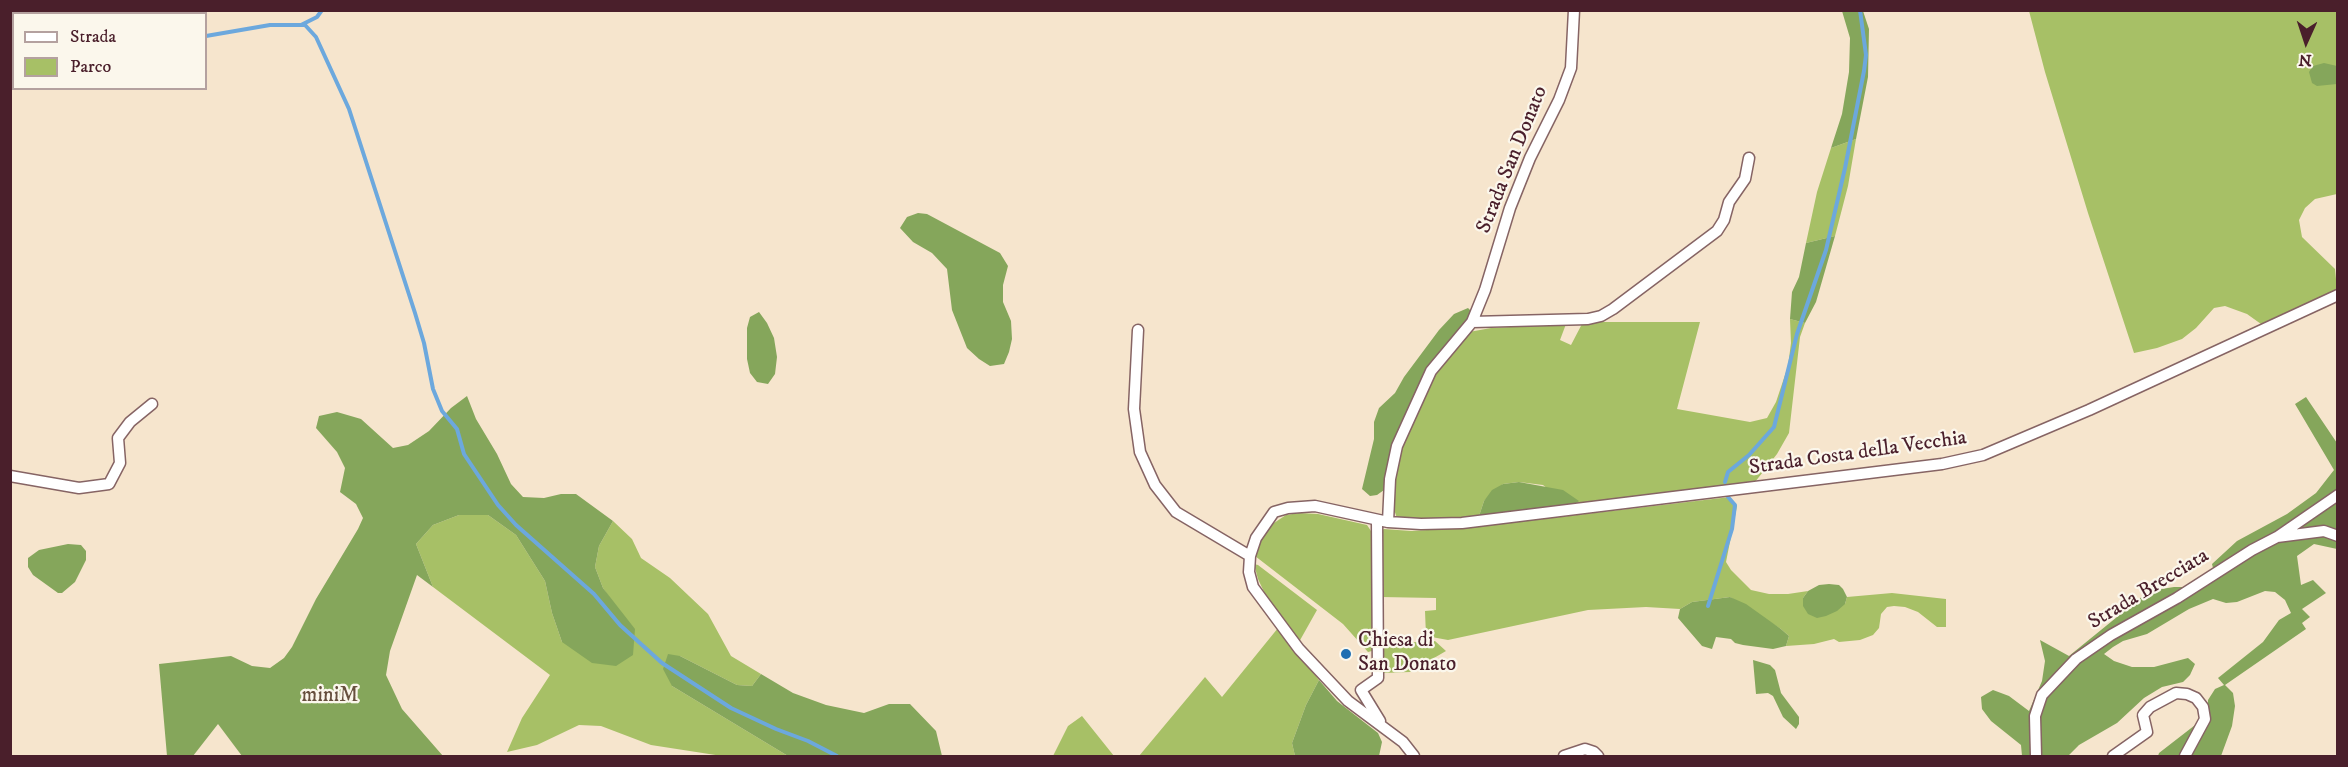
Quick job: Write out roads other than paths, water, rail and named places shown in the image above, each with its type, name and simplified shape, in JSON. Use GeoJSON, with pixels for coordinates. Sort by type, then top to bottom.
{"type":"FeatureCollection","features":[{"type":"Feature","properties":{"kind":"street","name":"Strada San Donato"},"geometry":{"type":"LineString","coordinates":[[1384,728],[1361,690],[1378,678],[1382,521],[1397,446],[1431,371],[1473,322],[1510,208],[1571,68],[1574,10]]}},
{"type":"Feature","properties":{"kind":"street"},"geometry":{"type":"LineString","coordinates":[[1473,322],[1588,319],[1601,316],[1614,309],[1717,231],[1724,220],[1729,202],[1745,179],[1749,158]]}},
{"type":"Feature","properties":{"kind":"street","name":"Strada Costa della Vecchia"},"geometry":{"type":"LineString","coordinates":[[1382,521],[1421,524],[1462,523],[1942,464],[1983,455],[2089,410],[2337,295]]}},
{"type":"Feature","properties":{"kind":"street"},"geometry":{"type":"LineString","coordinates":[[1138,330],[1134,409],[1140,452],[1155,485],[1176,512],[1250,556]]}},
{"type":"Feature","properties":{"kind":"street"},"geometry":{"type":"LineString","coordinates":[[10,476],[79,488],[109,484],[120,463],[118,438],[130,422],[152,404]]}},
{"type":"Feature","properties":{"kind":"street","name":"Strada Brecciata"},"geometry":{"type":"LineString","coordinates":[[2036,756],[2035,716],[2042,695],[2076,659],[2111,635],[2277,537],[2337,495]]}},
{"type":"Feature","properties":{"kind":"street","name":"Strada San Donato"},"geometry":{"type":"LineString","coordinates":[[1382,521],[1315,506],[1288,508],[1274,512],[1256,538],[1250,556],[1249,572],[1253,587],[1299,650],[1348,701],[1403,742],[1414,756]]}},
{"type":"Feature","properties":{"kind":"street"},"geometry":{"type":"LineString","coordinates":[[2277,537],[2324,531],[2337,536]]}},
{"type":"Feature","properties":{"kind":"street"},"geometry":{"type":"LineString","coordinates":[[2113,756],[2147,732],[2143,715],[2150,707],[2176,693],[2196,698],[2203,707],[2205,719],[2185,756]]}},
{"type":"Feature","properties":{"kind":"street"},"geometry":{"type":"LineString","coordinates":[[1564,756],[1585,749],[1598,756]]}},
{"type":"Feature","properties":{"kind":"waterway"},"geometry":{"type":"LineString","coordinates":[[207,36],[270,25],[301,25],[317,17],[322,10]]}},
{"type":"Feature","properties":{"kind":"waterway"},"geometry":{"type":"LineString","coordinates":[[1725,482],[1728,472],[1749,455],[1774,427],[1797,334],[1826,250],[1864,71],[1866,55],[1860,10]]}},
{"type":"Feature","properties":{"kind":"waterway"},"geometry":{"type":"LineString","coordinates":[[301,25],[305,25],[316,37],[349,109],[415,313],[424,343],[433,389],[442,411],[457,429],[464,454],[498,505],[516,525],[594,594],[620,625],[662,663],[731,708],[837,756]]}},
{"type":"Feature","properties":{"kind":"waterway"},"geometry":{"type":"LineString","coordinates":[[1708,606],[1732,529],[1735,505],[1728,497]]}},
{"type":"Feature","properties":{"kind":"place","name":"Chiesa di San Donato"},"geometry":{"type":"Point","coordinates":[1346,654]}},
{"type":"Feature","properties":{"kind":"park label","name":"miniM"},"geometry":{"type":"Point","coordinates":[330,697]}}]}
